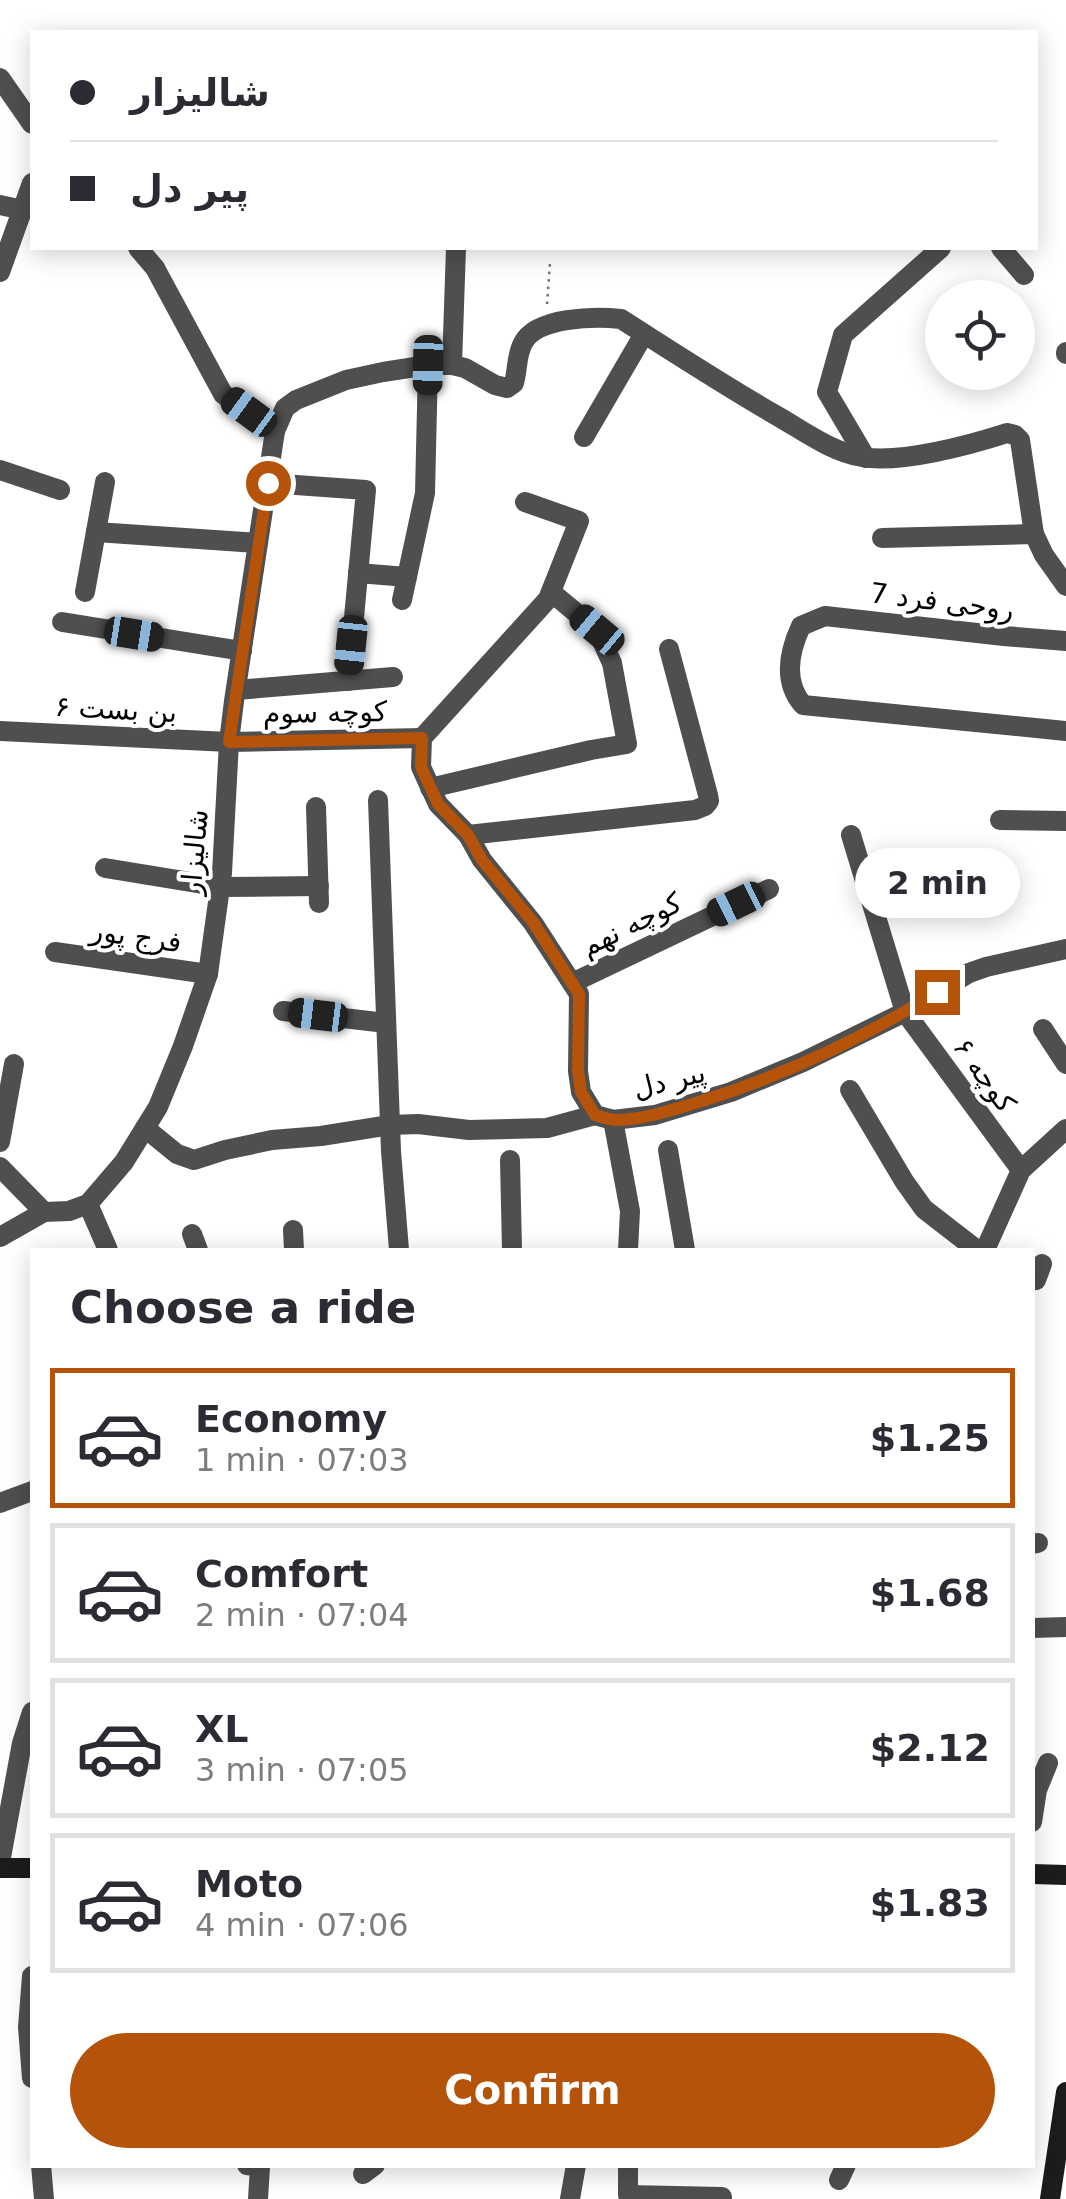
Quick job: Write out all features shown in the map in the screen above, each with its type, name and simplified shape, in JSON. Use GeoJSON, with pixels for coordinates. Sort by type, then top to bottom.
{"type":"FeatureCollection","features":[{"type":"Feature","properties":{"kind":"street"},"geometry":{"type":"LineString","coordinates":[[0,78],[30,121]]}},
{"type":"Feature","properties":{"kind":"street"},"geometry":{"type":"LineString","coordinates":[[0,272],[30,189]]}},
{"type":"Feature","properties":{"kind":"street"},"geometry":{"type":"LineString","coordinates":[[0,205],[23,210]]}},
{"type":"Feature","properties":{"kind":"street"},"geometry":{"type":"LineString","coordinates":[[140,250],[155,268],[223,394],[275,431],[285,408],[296,400],[346,380],[428,365],[452,365],[507,388],[514,382],[520,348],[534,330],[607,318],[621,319],[826,444],[866,458],[910,456],[1007,433],[1015,435],[1020,440],[1034,534],[1066,586]]}},
{"type":"Feature","properties":{"kind":"street"},"geometry":{"type":"LineString","coordinates":[[452,365],[456,250]]}},
{"type":"Feature","properties":{"kind":"street"},"geometry":{"type":"LineString","coordinates":[[866,458],[826,392],[842,336],[938,250]]}},
{"type":"Feature","properties":{"kind":"street"},"geometry":{"type":"LineString","coordinates":[[1003,250],[1024,275]]}},
{"type":"Feature","properties":{"kind":"street"},"geometry":{"type":"LineString","coordinates":[[584,438],[644,334]]}},
{"type":"Feature","properties":{"kind":"street"},"geometry":{"type":"LineString","coordinates":[[402,600],[425,493],[428,365]]}},
{"type":"Feature","properties":{"kind":"street","name":"شالیزار"},"geometry":{"type":"LineString","coordinates":[[88,1204],[124,1162],[158,1107],[208,974],[220,887],[229,742],[275,431]]}},
{"type":"Feature","properties":{"kind":"street"},"geometry":{"type":"LineString","coordinates":[[0,470],[60,490]]}},
{"type":"Feature","properties":{"kind":"street"},"geometry":{"type":"LineString","coordinates":[[84,592],[105,482]]}},
{"type":"Feature","properties":{"kind":"street"},"geometry":{"type":"LineString","coordinates":[[268,483],[366,490],[348,681]]}},
{"type":"Feature","properties":{"kind":"street"},"geometry":{"type":"LineString","coordinates":[[525,502],[579,521],[548,599],[422,738],[421,767],[438,804],[468,835],[482,860],[533,922],[579,994],[581,1092],[604,1118],[630,1211],[628,1248]]}},
{"type":"Feature","properties":{"kind":"street"},"geometry":{"type":"LineString","coordinates":[[96,532],[258,543]]}},
{"type":"Feature","properties":{"kind":"street"},"geometry":{"type":"LineString","coordinates":[[882,538],[1034,534]]}},
{"type":"Feature","properties":{"kind":"street"},"geometry":{"type":"LineString","coordinates":[[1044,554],[1066,558]]}},
{"type":"Feature","properties":{"kind":"street"},"geometry":{"type":"LineString","coordinates":[[358,573],[407,577]]}},
{"type":"Feature","properties":{"kind":"street"},"geometry":{"type":"LineString","coordinates":[[430,788],[628,744],[612,663],[597,630],[551,592]]}},
{"type":"Feature","properties":{"kind":"street","name":"روحی فرد 7"},"geometry":{"type":"LineString","coordinates":[[1066,641],[825,616],[801,626],[790,660],[791,688],[803,705],[1066,731]]}},
{"type":"Feature","properties":{"kind":"street"},"geometry":{"type":"LineString","coordinates":[[62,622],[242,651]]}},
{"type":"Feature","properties":{"kind":"street"},"geometry":{"type":"LineString","coordinates":[[468,835],[705,806],[708,796],[669,649]]}},
{"type":"Feature","properties":{"kind":"street"},"geometry":{"type":"LineString","coordinates":[[236,690],[393,677]]}},
{"type":"Feature","properties":{"kind":"street","name":"بن بست ۶"},"geometry":{"type":"LineString","coordinates":[[0,731],[229,742]]}},
{"type":"Feature","properties":{"kind":"street","name":"کوچه سوم"},"geometry":{"type":"LineString","coordinates":[[229,742],[422,738]]}},
{"type":"Feature","properties":{"kind":"street"},"geometry":{"type":"LineString","coordinates":[[378,800],[398,1248]]}},
{"type":"Feature","properties":{"kind":"street"},"geometry":{"type":"LineString","coordinates":[[105,868],[220,887],[319,894],[316,807]]}},
{"type":"Feature","properties":{"kind":"street"},"geometry":{"type":"LineString","coordinates":[[1000,820],[1066,821]]}},
{"type":"Feature","properties":{"kind":"street","name":"کوچه ۶"},"geometry":{"type":"LineString","coordinates":[[851,834],[905,1012],[1021,1170]]}},
{"type":"Feature","properties":{"kind":"street","name":"کوچه نهم"},"geometry":{"type":"LineString","coordinates":[[572,983],[768,889]]}},
{"type":"Feature","properties":{"kind":"street","name":"پیر دل"},"geometry":{"type":"LineString","coordinates":[[145,1128],[177,1154],[194,1160],[272,1140],[390,1126],[546,1128],[604,1118],[655,1116],[731,1092],[803,1062],[905,1012],[968,973],[1066,949]]}},
{"type":"Feature","properties":{"kind":"street","name":"فرج پور"},"geometry":{"type":"LineString","coordinates":[[55,952],[208,974]]}},
{"type":"Feature","properties":{"kind":"street"},"geometry":{"type":"LineString","coordinates":[[283,1011],[386,1022]]}},
{"type":"Feature","properties":{"kind":"street"},"geometry":{"type":"LineString","coordinates":[[1043,1029],[1066,1064]]}},
{"type":"Feature","properties":{"kind":"street"},"geometry":{"type":"LineString","coordinates":[[0,1142],[14,1064]]}},
{"type":"Feature","properties":{"kind":"street"},"geometry":{"type":"LineString","coordinates":[[850,1090],[924,1209],[974,1248]]}},
{"type":"Feature","properties":{"kind":"street"},"geometry":{"type":"LineString","coordinates":[[986,1248],[1021,1170],[1066,1129]]}},
{"type":"Feature","properties":{"kind":"street"},"geometry":{"type":"LineString","coordinates":[[668,1150],[685,1248]]}},
{"type":"Feature","properties":{"kind":"street"},"geometry":{"type":"LineString","coordinates":[[510,1160],[512,1248]]}},
{"type":"Feature","properties":{"kind":"street"},"geometry":{"type":"LineString","coordinates":[[0,1167],[44,1212]]}},
{"type":"Feature","properties":{"kind":"street"},"geometry":{"type":"LineString","coordinates":[[0,1189],[22,1190]]}},
{"type":"Feature","properties":{"kind":"street"},"geometry":{"type":"LineString","coordinates":[[0,1238],[44,1212],[69,1211],[88,1204],[107,1248]]}},
{"type":"Feature","properties":{"kind":"street"},"geometry":{"type":"LineString","coordinates":[[0,1489],[0,1502],[30,1492]]}},
{"type":"Feature","properties":{"kind":"street"},"geometry":{"type":"LineString","coordinates":[[1035,1628],[1066,1628]]}},
{"type":"Feature","properties":{"kind":"street"},"geometry":{"type":"LineString","coordinates":[[0,1740],[28,1743],[0,1865],[30,1868]]}},
{"type":"Feature","properties":{"kind":"street"},"geometry":{"type":"LineString","coordinates":[[1035,1798],[1048,1763]]}},
{"type":"Feature","properties":{"kind":"street"},"geometry":{"type":"LineString","coordinates":[[1035,1874],[1066,1875]]}},
{"type":"Feature","properties":{"kind":"street"},"geometry":{"type":"LineString","coordinates":[[30,2002],[30,2052]]}},
{"type":"Feature","properties":{"kind":"street"},"geometry":{"type":"LineString","coordinates":[[1050,2199],[1066,2092]]}},
{"type":"Feature","properties":{"kind":"street"},"geometry":{"type":"LineString","coordinates":[[41,2168],[44,2199]]}},
{"type":"Feature","properties":{"kind":"street"},"geometry":{"type":"LineString","coordinates":[[258,2199],[260,2168]]}},
{"type":"Feature","properties":{"kind":"street"},"geometry":{"type":"LineString","coordinates":[[570,2199],[575,2168]]}},
{"type":"Feature","properties":{"kind":"street"},"geometry":{"type":"LineString","coordinates":[[628,2168],[628,2194],[722,2197]]}},
{"type":"Feature","properties":{"kind":"path"},"geometry":{"type":"LineString","coordinates":[[546,325],[550,263]]}},
{"type":"Feature","properties":{"kind":"route"},"geometry":{"type":"LineString","coordinates":[[268,483],[229,742],[422,738],[421,767],[438,804],[468,835],[482,860],[533,922],[579,994],[578,1071],[581,1092],[595,1115],[613,1120],[655,1116],[731,1092],[837,1046],[937,992]]}}]}
